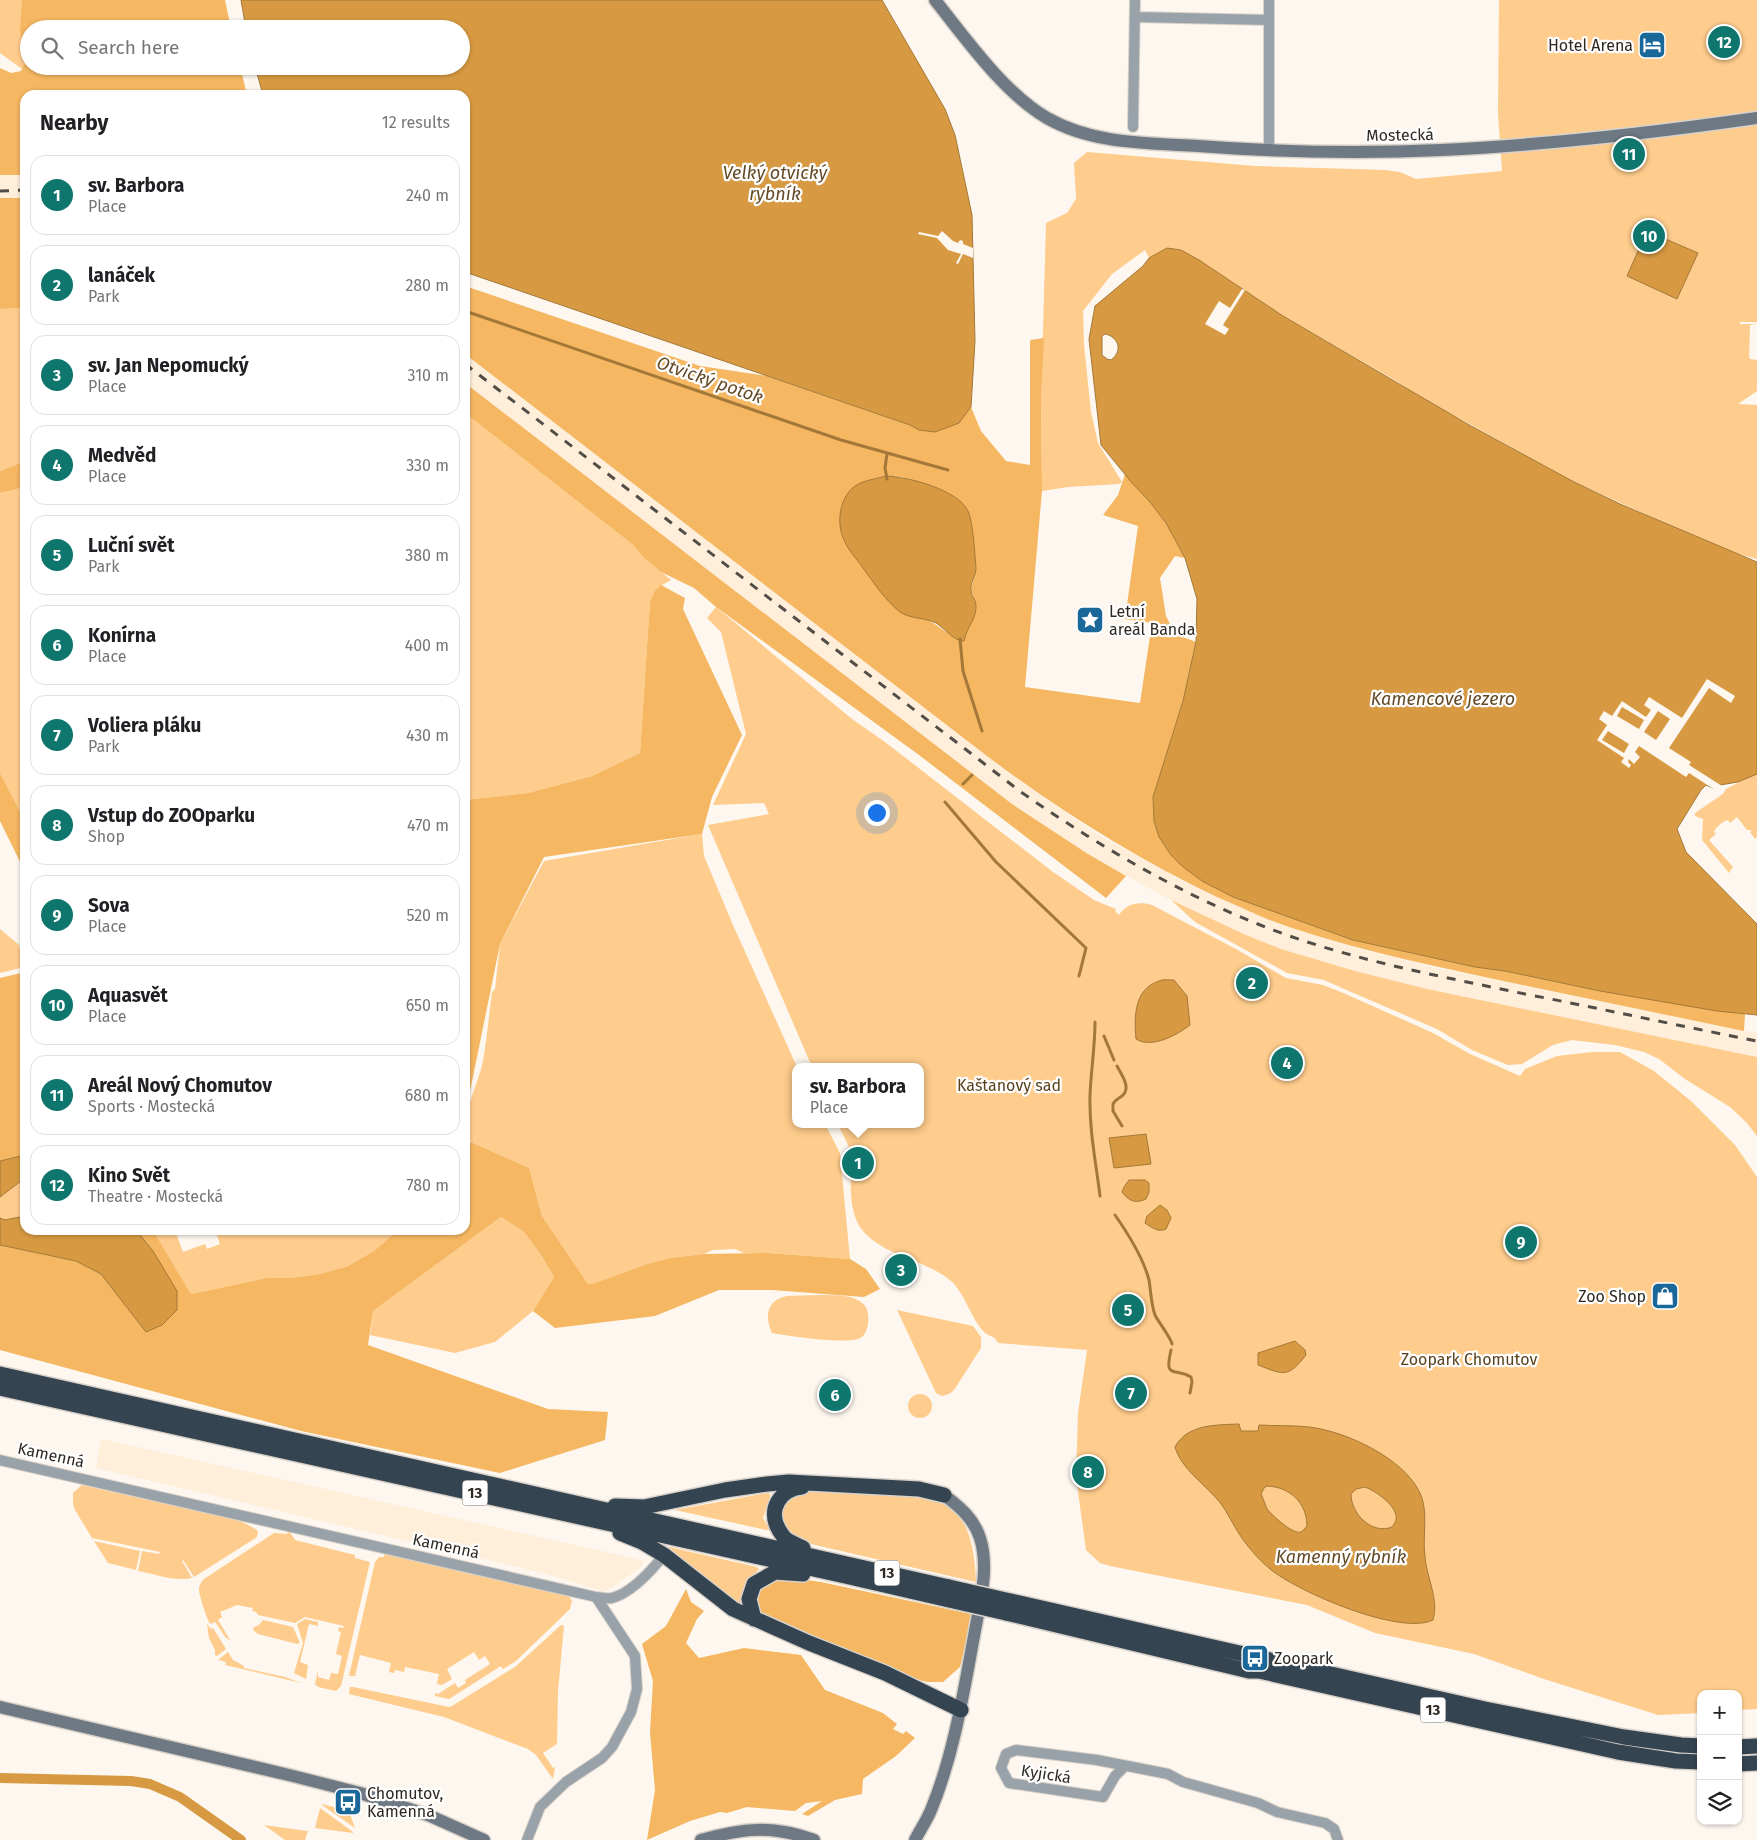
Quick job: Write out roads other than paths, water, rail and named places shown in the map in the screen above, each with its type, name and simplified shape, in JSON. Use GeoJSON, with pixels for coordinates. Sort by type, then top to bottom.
{"type":"FeatureCollection","features":[{"type":"Feature","properties":{"kind":"highway","name":"13"},"geometry":{"type":"LineString","coordinates":[[0,1374],[580,1511],[845,1576],[949,1594],[1624,1737],[1697,1746]]}},
{"type":"Feature","properties":{"kind":"highway","name":"13"},"geometry":{"type":"LineString","coordinates":[[0,1388],[580,1511],[824,1558],[949,1594]]}},
{"type":"Feature","properties":{"kind":"highway"},"geometry":{"type":"LineString","coordinates":[[580,1511],[644,1507],[767,1484],[789,1482],[919,1489],[944,1495]]}},
{"type":"Feature","properties":{"kind":"highway"},"geometry":{"type":"LineString","coordinates":[[818,1484],[795,1488],[784,1493],[774,1509],[774,1517],[777,1527],[784,1538],[824,1558]]}},
{"type":"Feature","properties":{"kind":"highway"},"geometry":{"type":"LineString","coordinates":[[580,1511],[664,1555],[733,1609],[885,1673],[961,1710]]}},
{"type":"Feature","properties":{"kind":"highway"},"geometry":{"type":"LineString","coordinates":[[754,1619],[749,1599],[754,1584],[775,1572],[845,1576]]}},
{"type":"Feature","properties":{"kind":"highway","name":"13"},"geometry":{"type":"LineString","coordinates":[[1006,1607],[1248,1671],[1259,1671],[1618,1752],[1676,1761],[1697,1762]]}},
{"type":"Feature","properties":{"kind":"highway"},"geometry":{"type":"LineString","coordinates":[[1742,1747],[1757,1746]]}},
{"type":"Feature","properties":{"kind":"highway"},"geometry":{"type":"LineString","coordinates":[[1742,1764],[1757,1764]]}},
{"type":"Feature","properties":{"kind":"street","name":"Mostecká"},"geometry":{"type":"LineString","coordinates":[[935,0],[994,72],[1030,106],[1047,118],[1074,131],[1112,139],[1269,150],[1397,152],[1513,146],[1582,140],[1757,118]]}},
{"type":"Feature","properties":{"kind":"street"},"geometry":{"type":"LineString","coordinates":[[1133,126],[1135,0]]}},
{"type":"Feature","properties":{"kind":"street"},"geometry":{"type":"LineString","coordinates":[[1269,0],[1269,150]]}},
{"type":"Feature","properties":{"kind":"street"},"geometry":{"type":"LineString","coordinates":[[1135,17],[1269,20]]}},
{"type":"Feature","properties":{"kind":"street","name":"Kamenná"},"geometry":{"type":"LineString","coordinates":[[0,1460],[596,1597]]}},
{"type":"Feature","properties":{"kind":"street"},"geometry":{"type":"LineString","coordinates":[[915,1840],[931,1811],[951,1750],[961,1710],[984,1575],[981,1540],[975,1525],[966,1514],[944,1495]]}},
{"type":"Feature","properties":{"kind":"street"},"geometry":{"type":"LineString","coordinates":[[596,1597],[611,1598],[622,1593],[644,1577],[664,1555]]}},
{"type":"Feature","properties":{"kind":"street"},"geometry":{"type":"LineString","coordinates":[[527,1840],[540,1807],[566,1782],[602,1758],[623,1730],[631,1712],[636,1689],[635,1656],[596,1597]]}},
{"type":"Feature","properties":{"kind":"street"},"geometry":{"type":"LineString","coordinates":[[0,1707],[360,1793],[428,1815],[484,1840]]}},
{"type":"Feature","properties":{"kind":"street","name":"Kyjická"},"geometry":{"type":"LineString","coordinates":[[1125,1766],[1115,1776],[1103,1797],[1009,1783],[1001,1768],[1006,1754],[1016,1750],[1097,1760],[1168,1774],[1183,1782],[1258,1803],[1277,1812],[1325,1822],[1334,1829],[1338,1840]]}},
{"type":"Feature","properties":{"kind":"street"},"geometry":{"type":"LineString","coordinates":[[701,1840],[743,1830],[766,1829],[789,1832],[814,1840]]}},
{"type":"Feature","properties":{"kind":"water","name":"Velký otvický rybník"},"geometry":{"type":"Polygon","coordinates":[[[241,0],[882,0],[945,109],[955,135],[972,215],[975,341],[971,407],[959,423],[935,432],[919,430],[910,425],[470,274],[470,90],[262,90],[257,75],[470,75],[470,20],[244,20],[241,0]]]}},
{"type":"Feature","properties":{"kind":"water"},"geometry":{"type":"Polygon","coordinates":[[[1647,231],[1698,253],[1677,299],[1627,276],[1647,231]]]}},
{"type":"Feature","properties":{"kind":"water","name":"Kamencové jezero"},"geometry":{"type":"Polygon","coordinates":[[[1167,248],[1181,250],[1283,316],[1471,426],[1574,482],[1620,504],[1757,562],[1757,774],[1738,782],[1720,785],[1717,790],[1706,785],[1677,829],[1686,852],[1757,924],[1757,1015],[1717,1011],[1600,991],[1505,971],[1475,967],[1353,940],[1233,897],[1202,881],[1171,855],[1159,837],[1154,821],[1153,797],[1183,701],[1196,642],[1197,599],[1185,558],[1166,523],[1101,445],[1089,339],[1095,306],[1143,266],[1149,258],[1167,248]],[[1105,334],[1102,336],[1102,355],[1111,360],[1117,353],[1118,345],[1114,338],[1105,334]]]}},
{"type":"Feature","properties":{"kind":"water"},"geometry":{"type":"Polygon","coordinates":[[[886,476],[919,482],[943,491],[954,496],[968,511],[976,568],[971,593],[976,603],[976,610],[964,641],[953,637],[936,623],[900,612],[880,591],[846,544],[840,526],[840,518],[846,496],[860,483],[886,476]]]}},
{"type":"Feature","properties":{"kind":"water"},"geometry":{"type":"Polygon","coordinates":[[[1161,980],[1174,980],[1187,996],[1190,1025],[1178,1033],[1157,1042],[1142,1042],[1136,1039],[1135,1022],[1140,997],[1151,985],[1161,980]]]}},
{"type":"Feature","properties":{"kind":"water"},"geometry":{"type":"Polygon","coordinates":[[[1146,1134],[1151,1164],[1114,1168],[1109,1138],[1146,1134]]]}},
{"type":"Feature","properties":{"kind":"water"},"geometry":{"type":"Polygon","coordinates":[[[20,1156],[20,1182],[0,1197],[0,1161],[20,1156]]]}},
{"type":"Feature","properties":{"kind":"water"},"geometry":{"type":"Polygon","coordinates":[[[1129,1180],[1145,1180],[1149,1183],[1149,1192],[1146,1199],[1135,1201],[1122,1192],[1129,1180]]]}},
{"type":"Feature","properties":{"kind":"water"},"geometry":{"type":"Polygon","coordinates":[[[1160,1205],[1167,1210],[1171,1218],[1166,1229],[1163,1230],[1155,1229],[1145,1223],[1147,1216],[1160,1205]]]}},
{"type":"Feature","properties":{"kind":"water"},"geometry":{"type":"Polygon","coordinates":[[[20,1217],[20,1235],[140,1235],[153,1251],[177,1291],[177,1310],[162,1325],[146,1332],[101,1274],[76,1261],[0,1245],[0,1218],[5,1220],[20,1217]]]}},
{"type":"Feature","properties":{"kind":"water"},"geometry":{"type":"Polygon","coordinates":[[[1295,1341],[1305,1350],[1306,1355],[1295,1368],[1290,1371],[1280,1372],[1258,1365],[1258,1353],[1295,1341]]]}},
{"type":"Feature","properties":{"kind":"water","name":"Kamenný rybník"},"geometry":{"type":"Polygon","coordinates":[[[1239,1424],[1241,1431],[1258,1431],[1259,1425],[1303,1426],[1339,1434],[1372,1448],[1401,1468],[1412,1480],[1423,1500],[1425,1557],[1435,1604],[1433,1620],[1418,1623],[1398,1622],[1350,1609],[1303,1589],[1284,1578],[1270,1569],[1252,1552],[1226,1511],[1182,1462],[1175,1447],[1180,1439],[1194,1430],[1203,1427],[1239,1424]],[[1267,1486],[1261,1494],[1267,1509],[1288,1528],[1293,1531],[1302,1532],[1307,1526],[1306,1518],[1304,1510],[1296,1498],[1283,1489],[1267,1486]],[[1365,1487],[1356,1489],[1351,1494],[1355,1509],[1359,1515],[1364,1521],[1377,1528],[1392,1527],[1396,1520],[1394,1510],[1386,1500],[1365,1487]]]}},
{"type":"Feature","properties":{"kind":"waterway","name":"Otvický potok"},"geometry":{"type":"LineString","coordinates":[[470,313],[841,440],[948,470]]}},
{"type":"Feature","properties":{"kind":"waterway"},"geometry":{"type":"LineString","coordinates":[[887,454],[885,468],[887,479]]}},
{"type":"Feature","properties":{"kind":"waterway"},"geometry":{"type":"LineString","coordinates":[[960,639],[963,671],[982,731]]}},
{"type":"Feature","properties":{"kind":"waterway"},"geometry":{"type":"LineString","coordinates":[[963,784],[972,775]]}},
{"type":"Feature","properties":{"kind":"waterway"},"geometry":{"type":"LineString","coordinates":[[945,802],[996,862],[1086,948],[1079,976]]}},
{"type":"Feature","properties":{"kind":"waterway"},"geometry":{"type":"LineString","coordinates":[[1095,1022],[1090,1108],[1100,1196]]}},
{"type":"Feature","properties":{"kind":"waterway"},"geometry":{"type":"LineString","coordinates":[[1104,1036],[1114,1060]]}},
{"type":"Feature","properties":{"kind":"waterway"},"geometry":{"type":"LineString","coordinates":[[1117,1066],[1125,1081],[1126,1089],[1125,1093],[1113,1104],[1113,1111],[1122,1126]]}},
{"type":"Feature","properties":{"kind":"waterway"},"geometry":{"type":"LineString","coordinates":[[1115,1215],[1143,1263],[1149,1280],[1155,1315],[1172,1344]]}},
{"type":"Feature","properties":{"kind":"waterway"},"geometry":{"type":"LineString","coordinates":[[1171,1350],[1169,1359],[1170,1369],[1191,1377],[1190,1393]]}},
{"type":"Feature","properties":{"kind":"waterway"},"geometry":{"type":"LineString","coordinates":[[0,1778],[131,1781],[150,1784],[180,1797],[241,1840]]}},
{"type":"Feature","properties":{"kind":"railway"},"geometry":{"type":"LineString","coordinates":[[0,191],[20,190]]}},
{"type":"Feature","properties":{"kind":"railway"},"geometry":{"type":"LineString","coordinates":[[470,368],[1021,792],[1083,833],[1148,872],[1249,920],[1284,934],[1343,953],[1464,981],[1757,1041]]}},
{"type":"Feature","properties":{"kind":"place","name":"Kino Svět"},"geometry":{"type":"Point","coordinates":[1724,42]}},
{"type":"Feature","properties":{"kind":"place","name":"Hotel Arena"},"geometry":{"type":"Point","coordinates":[1652,45]}},
{"type":"Feature","properties":{"kind":"place","name":"Areál Nový Chomutov"},"geometry":{"type":"Point","coordinates":[1629,154]}},
{"type":"Feature","properties":{"kind":"place","name":"Aquasvět"},"geometry":{"type":"Point","coordinates":[1649,236]}},
{"type":"Feature","properties":{"kind":"place","name":"Letní areál Banda"},"geometry":{"type":"Point","coordinates":[1090,620]}},
{"type":"Feature","properties":{"kind":"place","name":"lanáček"},"geometry":{"type":"Point","coordinates":[1252,983]}},
{"type":"Feature","properties":{"kind":"place","name":"Medvěd"},"geometry":{"type":"Point","coordinates":[1287,1063]}},
{"type":"Feature","properties":{"kind":"place","name":"sv. Barbora"},"geometry":{"type":"Point","coordinates":[858,1163]}},
{"type":"Feature","properties":{"kind":"place","name":"Sova"},"geometry":{"type":"Point","coordinates":[1521,1242]}},
{"type":"Feature","properties":{"kind":"place","name":"sv. Jan Nepomucký"},"geometry":{"type":"Point","coordinates":[901,1270]}},
{"type":"Feature","properties":{"kind":"place","name":"Zoo Shop"},"geometry":{"type":"Point","coordinates":[1665,1296]}},
{"type":"Feature","properties":{"kind":"place","name":"Luční svět"},"geometry":{"type":"Point","coordinates":[1128,1310]}},
{"type":"Feature","properties":{"kind":"place","name":"Voliera pláku"},"geometry":{"type":"Point","coordinates":[1131,1393]}},
{"type":"Feature","properties":{"kind":"place","name":"Konírna"},"geometry":{"type":"Point","coordinates":[835,1395]}},
{"type":"Feature","properties":{"kind":"place","name":"Vstup do ZOOparku"},"geometry":{"type":"Point","coordinates":[1088,1472]}},
{"type":"Feature","properties":{"kind":"place","name":"Zoopark"},"geometry":{"type":"Point","coordinates":[1255,1658]}},
{"type":"Feature","properties":{"kind":"place","name":"Chomutov, Kamenná"},"geometry":{"type":"Point","coordinates":[348,1802]}},
{"type":"Feature","properties":{"kind":"park label","name":"Kaštanový sad"},"geometry":{"type":"Point","coordinates":[1009,1085]}},
{"type":"Feature","properties":{"kind":"park label","name":"Zoopark Chomutov"},"geometry":{"type":"Point","coordinates":[1469,1359]}}]}
